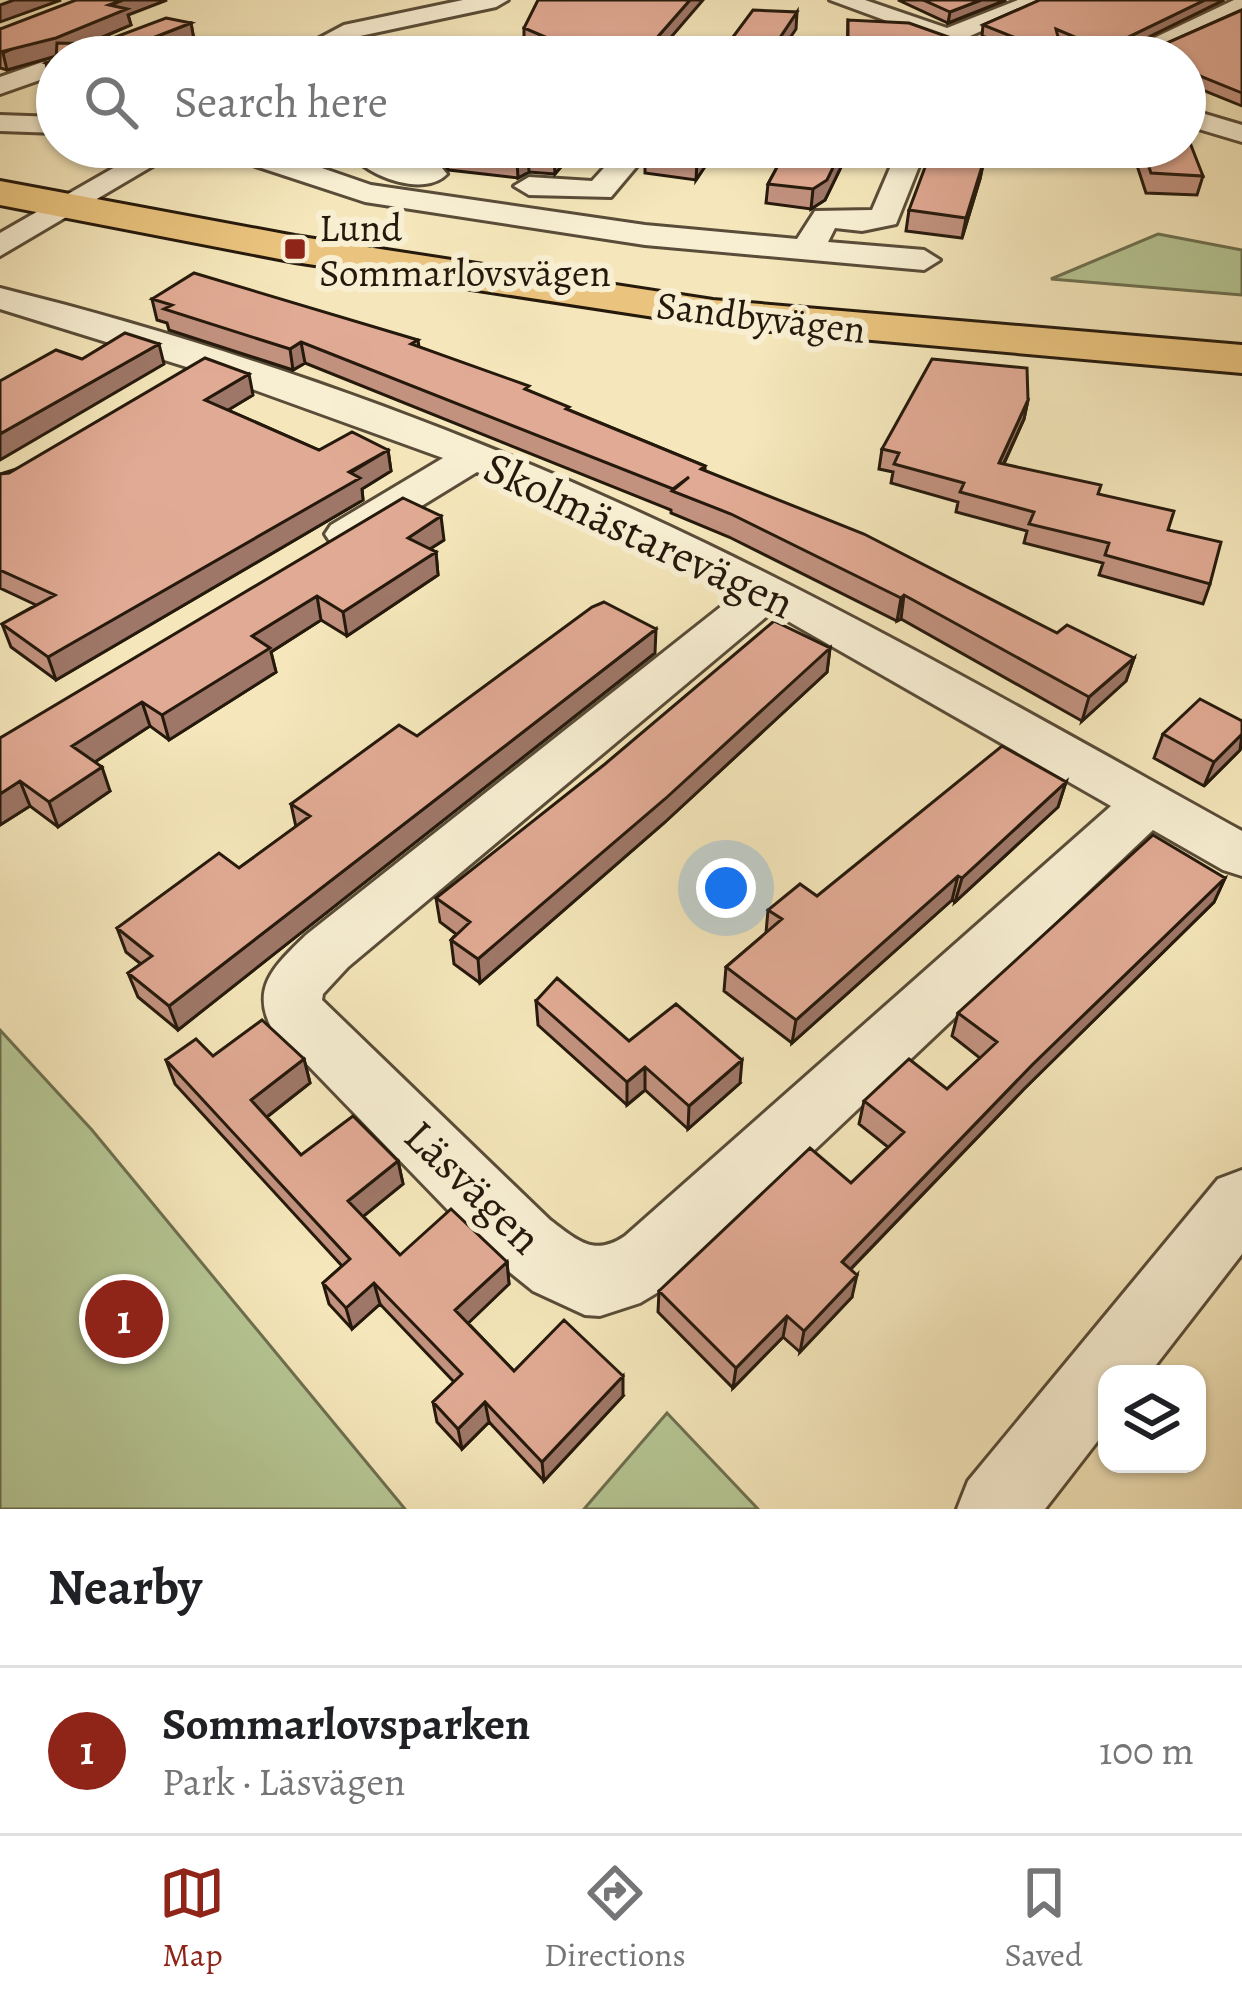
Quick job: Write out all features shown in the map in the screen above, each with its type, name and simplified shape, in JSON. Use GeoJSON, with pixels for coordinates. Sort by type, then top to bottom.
{"type":"FeatureCollection","features":[{"type":"Feature","properties":{"kind":"main road","name":"Sandbyvägen"},"geometry":{"type":"LineString","coordinates":[[0,193],[295,249],[713,313],[1242,359]]}},
{"type":"Feature","properties":{"kind":"street"},"geometry":{"type":"LineString","coordinates":[[341,36],[493,0]]}},
{"type":"Feature","properties":{"kind":"street"},"geometry":{"type":"LineString","coordinates":[[842,0],[948,36],[1039,0]]}},
{"type":"Feature","properties":{"kind":"street"},"geometry":{"type":"LineString","coordinates":[[1173,36],[1242,5]]}},
{"type":"Feature","properties":{"kind":"street"},"geometry":{"type":"LineString","coordinates":[[0,86],[36,73]]}},
{"type":"Feature","properties":{"kind":"street"},"geometry":{"type":"LineString","coordinates":[[0,123],[36,124]]}},
{"type":"Feature","properties":{"kind":"street"},"geometry":{"type":"LineString","coordinates":[[0,246],[137,168]]}},
{"type":"Feature","properties":{"kind":"street"},"geometry":{"type":"LineString","coordinates":[[297,168],[365,194],[466,193],[489,181],[600,191],[620,168]]}},
{"type":"Feature","properties":{"kind":"street"},"geometry":{"type":"LineString","coordinates":[[386,168],[466,193],[807,253],[924,260]]}},
{"type":"Feature","properties":{"kind":"street"},"geometry":{"type":"LineString","coordinates":[[807,253],[826,218],[862,222],[885,217],[904,168]]}},
{"type":"Feature","properties":{"kind":"street","name":"Skolmästarevägen"},"geometry":{"type":"LineString","coordinates":[[0,298],[308,392],[611,515],[768,592],[1242,856]]}},
{"type":"Feature","properties":{"kind":"street"},"geometry":{"type":"LineString","coordinates":[[0,334],[12,337],[52,313]]}},
{"type":"Feature","properties":{"kind":"street"},"geometry":{"type":"LineString","coordinates":[[165,384],[206,360]]}},
{"type":"Feature","properties":{"kind":"street"},"geometry":{"type":"LineString","coordinates":[[314,553],[475,456]]}},
{"type":"Feature","properties":{"kind":"street","name":"Läsvägen"},"geometry":{"type":"LineString","coordinates":[[768,592],[327,951],[293,986],[292,1009],[526,1243],[570,1276],[583,1283],[604,1282],[630,1275],[650,1259],[1147,804]]}},
{"type":"Feature","properties":{"kind":"street"},"geometry":{"type":"LineString","coordinates":[[996,1509],[1242,1202]]}},
{"type":"Feature","properties":{"kind":"green space"},"geometry":{"type":"Polygon","coordinates":[[[1158,234],[1242,250],[1242,295],[1051,279],[1158,234]]]}},
{"type":"Feature","properties":{"kind":"green space"},"geometry":{"type":"Polygon","coordinates":[[[0,1030],[92,1130],[405,1509],[0,1509],[0,1030]]]}},
{"type":"Feature","properties":{"kind":"green space"},"geometry":{"type":"Polygon","coordinates":[[[667,1413],[758,1509],[584,1509],[667,1413]]]}},
{"type":"Feature","properties":{"kind":"building"},"geometry":{"type":"Polygon","coordinates":[[[76,0],[123,0],[109,5],[127,9],[61,36],[36,36],[36,43],[0,52],[0,29],[76,0]]]}},
{"type":"Feature","properties":{"kind":"building"},"geometry":{"type":"Polygon","coordinates":[[[538,0],[690,0],[658,36],[543,36],[524,28],[538,0]]]}},
{"type":"Feature","properties":{"kind":"building"},"geometry":{"type":"Polygon","coordinates":[[[923,0],[981,0],[950,12],[923,0]]]}},
{"type":"Feature","properties":{"kind":"building"},"geometry":{"type":"Polygon","coordinates":[[[1040,0],[1205,0],[1131,36],[1072,36],[1056,29],[1058,36],[1011,36],[983,25],[1040,0]]]}},
{"type":"Feature","properties":{"kind":"building"},"geometry":{"type":"Polygon","coordinates":[[[753,10],[797,12],[781,36],[734,36],[753,10]]]}},
{"type":"Feature","properties":{"kind":"building"},"geometry":{"type":"Polygon","coordinates":[[[1242,10],[1242,93],[1206,78],[1206,36],[1183,36],[1242,10]]]}},
{"type":"Feature","properties":{"kind":"building"},"geometry":{"type":"Polygon","coordinates":[[[166,18],[191,23],[158,36],[118,36],[166,18]]]}},
{"type":"Feature","properties":{"kind":"building"},"geometry":{"type":"Polygon","coordinates":[[[848,20],[909,23],[946,36],[848,36],[848,20]]]}},
{"type":"Feature","properties":{"kind":"building"},"geometry":{"type":"Polygon","coordinates":[[[777,168],[833,168],[827,180],[813,189],[768,184],[777,168]]]}},
{"type":"Feature","properties":{"kind":"building"},"geometry":{"type":"Polygon","coordinates":[[[925,168],[982,168],[966,218],[909,210],[925,168]]]}},
{"type":"Feature","properties":{"kind":"building"},"geometry":{"type":"Polygon","coordinates":[[[1149,168],[1200,168],[1203,176],[1151,173],[1149,168]]]}},
{"type":"Feature","properties":{"kind":"building"},"geometry":{"type":"Polygon","coordinates":[[[194,273],[418,340],[411,344],[529,386],[525,389],[569,407],[566,409],[705,466],[701,469],[864,534],[1057,633],[1067,625],[1134,658],[1089,697],[904,595],[901,598],[731,514],[672,491],[689,477],[673,489],[301,342],[290,349],[164,309],[172,305],[152,299],[194,273]]]}},
{"type":"Feature","properties":{"kind":"building"},"geometry":{"type":"Polygon","coordinates":[[[125,333],[159,344],[0,434],[0,381],[56,350],[82,359],[125,333]]]}},
{"type":"Feature","properties":{"kind":"building"},"geometry":{"type":"Polygon","coordinates":[[[205,358],[249,374],[205,400],[319,450],[352,432],[388,450],[349,472],[360,478],[48,657],[2,624],[55,595],[0,570],[0,474],[205,358]]]}},
{"type":"Feature","properties":{"kind":"building"},"geometry":{"type":"Polygon","coordinates":[[[932,359],[1027,368],[1028,400],[999,463],[1101,485],[1098,494],[1174,511],[1168,530],[1221,542],[1210,584],[1105,555],[1109,543],[1029,524],[1034,512],[960,492],[964,483],[894,464],[899,453],[882,449],[932,359]]]}},
{"type":"Feature","properties":{"kind":"building"},"geometry":{"type":"Polygon","coordinates":[[[403,498],[441,516],[408,538],[436,552],[343,612],[317,596],[252,636],[270,648],[162,715],[142,702],[72,746],[102,767],[49,802],[20,781],[0,794],[0,738],[403,498]]]}},
{"type":"Feature","properties":{"kind":"building"},"geometry":{"type":"Polygon","coordinates":[[[604,602],[656,629],[169,1006],[128,973],[152,956],[117,928],[219,853],[239,868],[310,816],[291,804],[399,725],[417,736],[604,602]]]}},
{"type":"Feature","properties":{"kind":"building"},"geometry":{"type":"Polygon","coordinates":[[[774,621],[830,648],[665,799],[478,959],[451,940],[470,922],[436,898],[774,621]]]}},
{"type":"Feature","properties":{"kind":"building"},"geometry":{"type":"Polygon","coordinates":[[[1200,699],[1242,721],[1242,734],[1214,762],[1163,734],[1200,699]]]}},
{"type":"Feature","properties":{"kind":"building"},"geometry":{"type":"Polygon","coordinates":[[[1002,746],[1066,782],[796,1020],[726,967],[782,919],[768,910],[800,884],[817,896],[1002,746]]]}},
{"type":"Feature","properties":{"kind":"building"},"geometry":{"type":"Polygon","coordinates":[[[1153,835],[1225,878],[1032,1065],[842,1262],[857,1275],[804,1331],[787,1316],[736,1368],[659,1291],[810,1148],[851,1183],[904,1132],[864,1101],[909,1059],[947,1089],[997,1042],[958,1013],[1153,835]]]}},
{"type":"Feature","properties":{"kind":"building"},"geometry":{"type":"Polygon","coordinates":[[[557,978],[629,1041],[676,1004],[742,1060],[689,1106],[645,1067],[627,1082],[536,1001],[557,978]]]}},
{"type":"Feature","properties":{"kind":"building"},"geometry":{"type":"Polygon","coordinates":[[[262,1020],[304,1059],[251,1100],[301,1155],[353,1116],[398,1161],[348,1201],[400,1255],[451,1209],[507,1262],[455,1310],[514,1371],[564,1320],[623,1376],[542,1462],[485,1402],[458,1429],[433,1402],[462,1374],[374,1283],[346,1308],[323,1283],[350,1259],[166,1060],[196,1039],[213,1056],[262,1020]]]}},
{"type":"Feature","properties":{"kind":"place","name":"Lund Sommarlovsvägen"},"geometry":{"type":"Point","coordinates":[295,249]}},
{"type":"Feature","properties":{"kind":"place","name":"Sommarlovsparken"},"geometry":{"type":"Point","coordinates":[124,1319]}}]}
